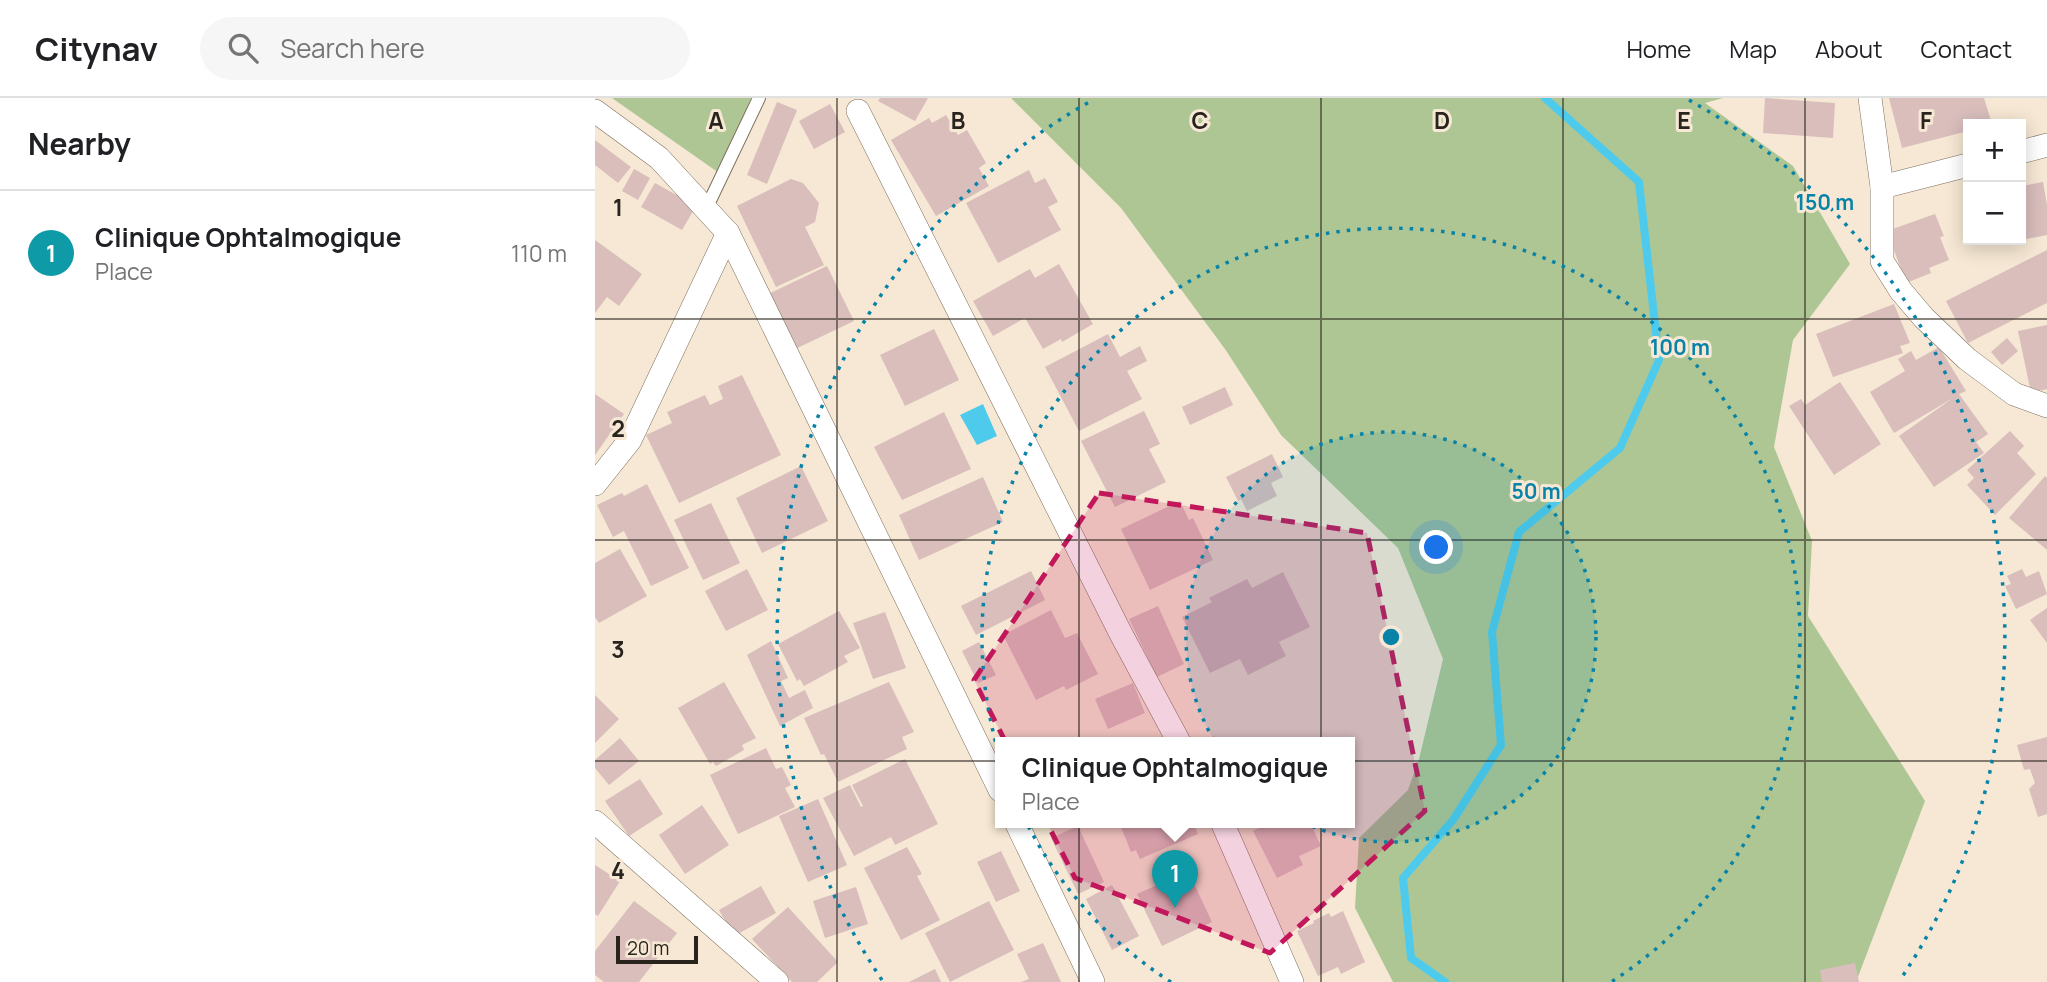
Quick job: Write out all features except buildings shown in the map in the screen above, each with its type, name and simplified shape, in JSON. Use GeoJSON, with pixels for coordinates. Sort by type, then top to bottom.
{"type":"FeatureCollection","features":[{"type":"Feature","properties":{"kind":"street"},"geometry":{"type":"LineString","coordinates":[[1870,98],[1882,187],[1882,261],[1924,318],[1967,359],[2014,394],[2047,406]]}},
{"type":"Feature","properties":{"kind":"street"},"geometry":{"type":"LineString","coordinates":[[595,111],[659,158],[728,233],[995,780]]}},
{"type":"Feature","properties":{"kind":"street"},"geometry":{"type":"LineString","coordinates":[[858,111],[1121,634],[1176,737]]}},
{"type":"Feature","properties":{"kind":"street"},"geometry":{"type":"LineString","coordinates":[[2026,151],[2047,145]]}},
{"type":"Feature","properties":{"kind":"street"},"geometry":{"type":"LineString","coordinates":[[1882,187],[1963,166]]}},
{"type":"Feature","properties":{"kind":"street"},"geometry":{"type":"LineString","coordinates":[[595,484],[630,440],[728,233]]}},
{"type":"Feature","properties":{"kind":"street"},"geometry":{"type":"LineString","coordinates":[[595,822],[777,982]]}},
{"type":"Feature","properties":{"kind":"street"},"geometry":{"type":"LineString","coordinates":[[1019,828],[1093,982]]}},
{"type":"Feature","properties":{"kind":"street"},"geometry":{"type":"LineString","coordinates":[[1225,828],[1293,982]]}},
{"type":"Feature","properties":{"kind":"lane"},"geometry":{"type":"LineString","coordinates":[[706,209],[759,98]]}},
{"type":"Feature","properties":{"kind":"highlighted area"},"geometry":{"type":"Polygon","coordinates":[[[1099,493],[1367,533],[1425,811],[1270,953],[1075,878],[974,680],[1099,493]]]}},
{"type":"Feature","properties":{"kind":"green space"},"geometry":{"type":"Polygon","coordinates":[[[612,98],[751,98],[719,173],[612,98]]]}},
{"type":"Feature","properties":{"kind":"green space"},"geometry":{"type":"Polygon","coordinates":[[[1011,98],[1723,98],[1705,103],[1793,166],[1850,264],[1793,340],[1774,447],[1812,541],[1808,616],[1925,801],[1856,982],[1393,982],[1355,908],[1359,838],[1408,790],[1419,759],[1443,659],[1398,548],[1281,435],[1225,349],[1121,208],[1011,98]]]}},
{"type":"Feature","properties":{"kind":"water"},"geometry":{"type":"Polygon","coordinates":[[[983,404],[997,436],[977,445],[960,415],[983,404]]]}},
{"type":"Feature","properties":{"kind":"waterway"},"geometry":{"type":"LineString","coordinates":[[1445,982],[1411,958],[1403,878],[1453,820],[1501,745],[1492,632],[1519,532],[1620,448],[1659,360],[1639,182],[1545,98]]}},
{"type":"Feature","properties":{"kind":"place","name":"Clinique Ophtalmogique"},"geometry":{"type":"Point","coordinates":[1175,908]}}]}
